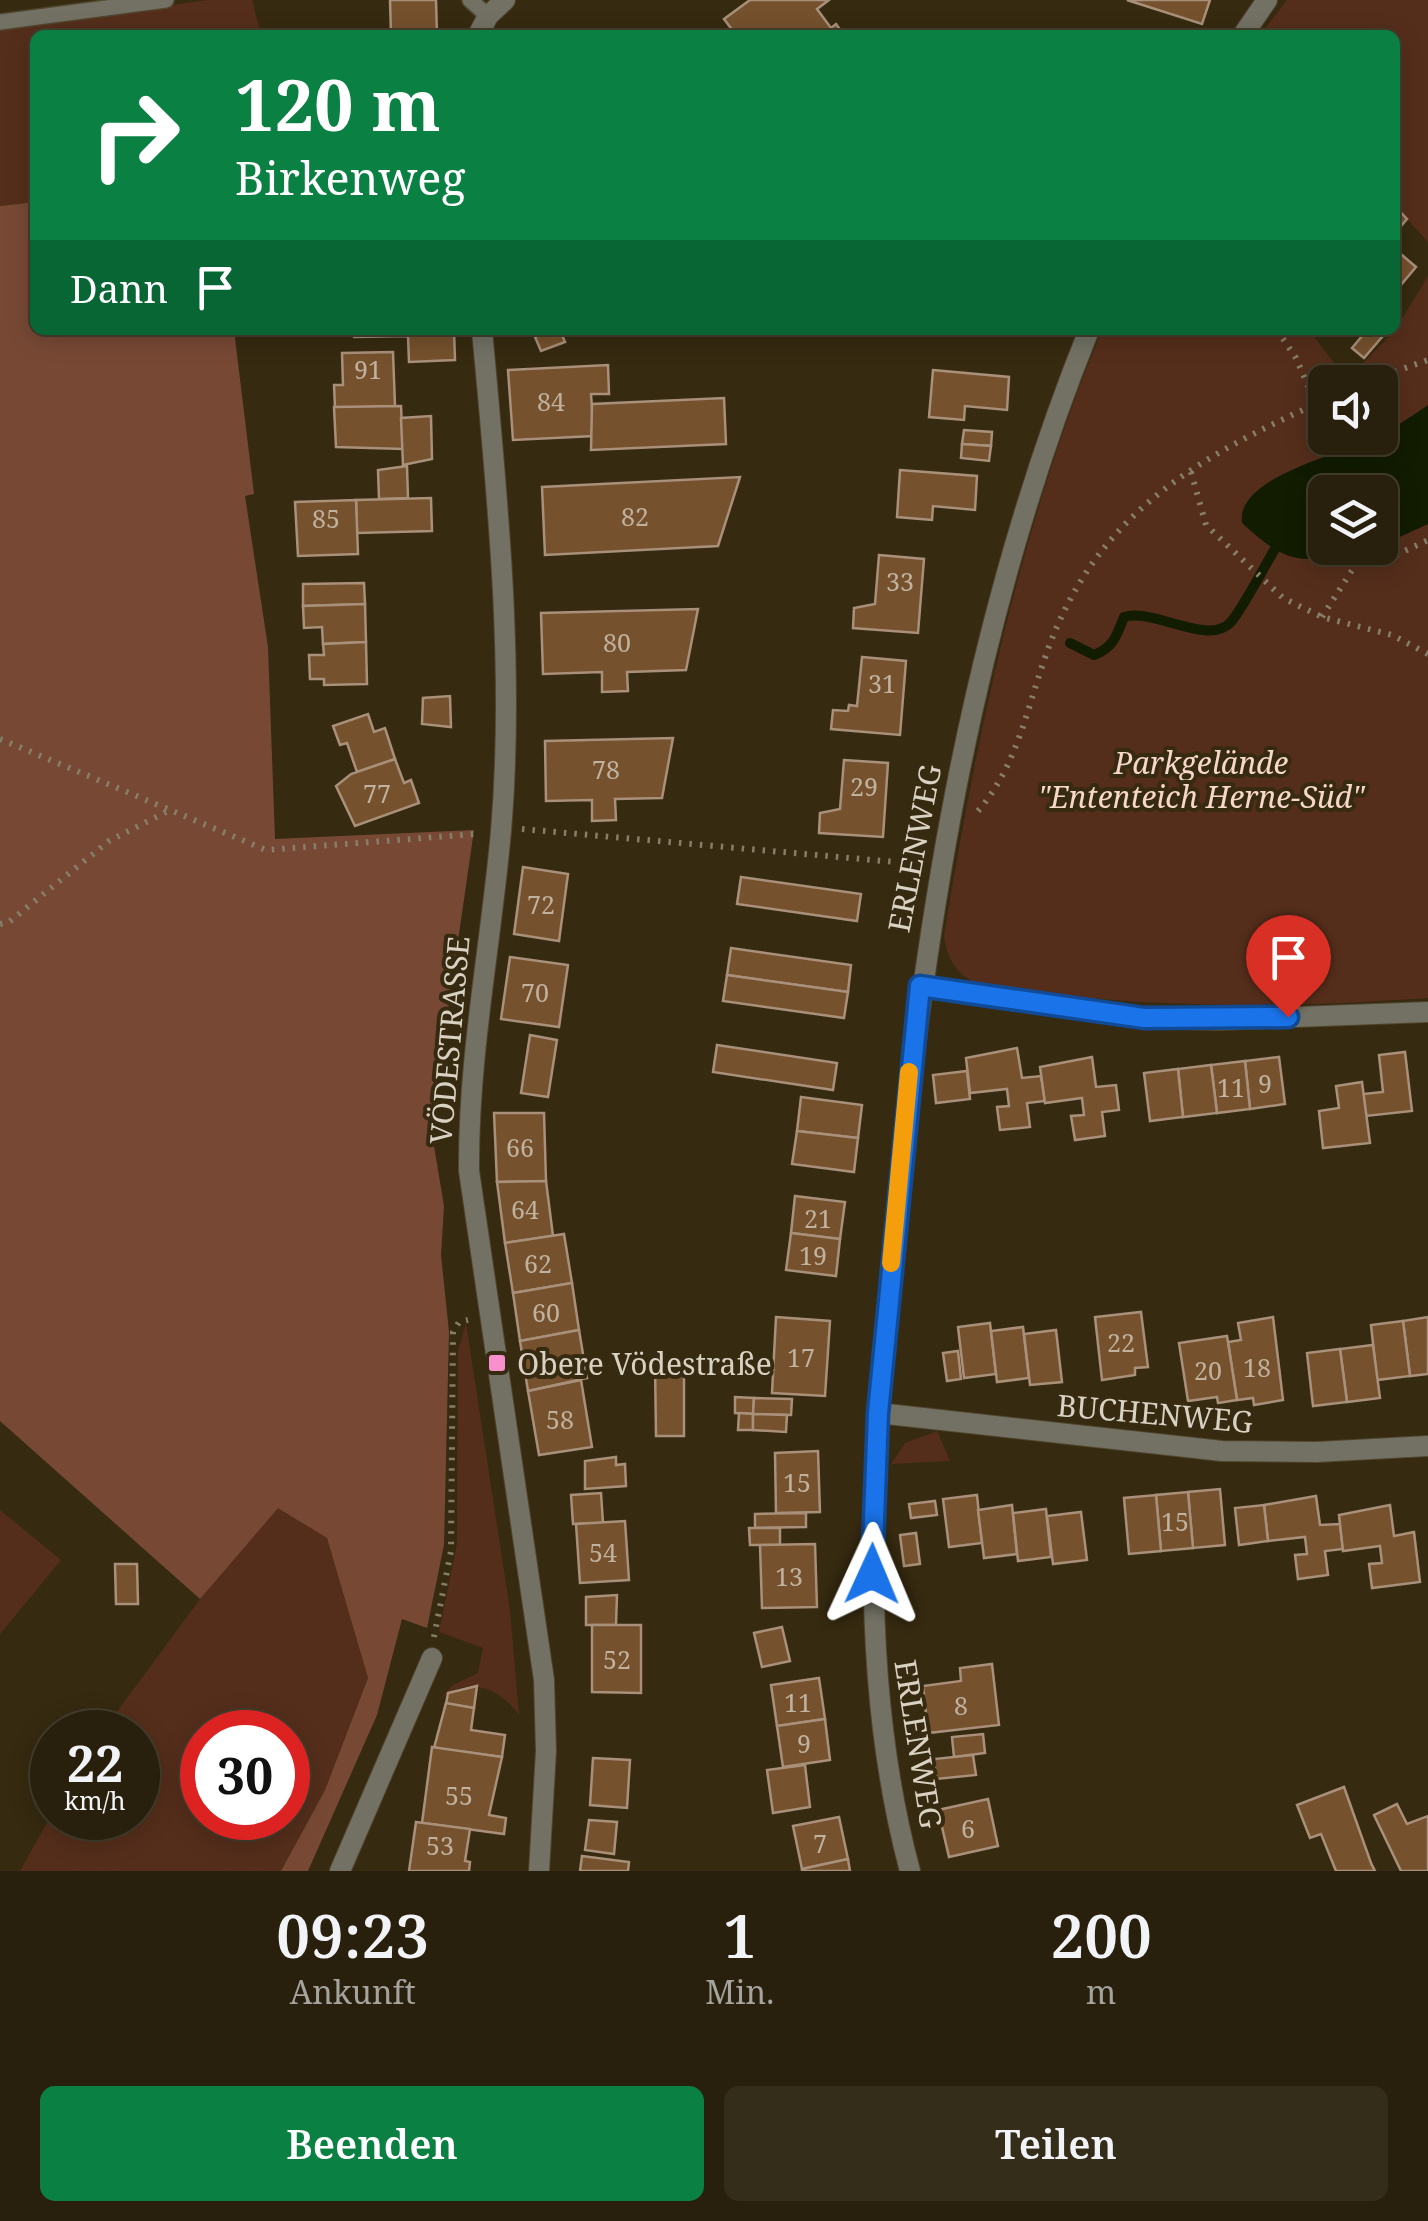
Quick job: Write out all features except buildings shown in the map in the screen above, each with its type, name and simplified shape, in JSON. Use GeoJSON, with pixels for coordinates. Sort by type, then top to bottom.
{"type":"FeatureCollection","features":[{"type":"Feature","properties":{"kind":"street"},"geometry":{"type":"LineString","coordinates":[[483,26],[505,0]]}},
{"type":"Feature","properties":{"kind":"street"},"geometry":{"type":"LineString","coordinates":[[1247,30],[1267,0]]}},
{"type":"Feature","properties":{"kind":"street","name":"VÖDESTRASSE"},"geometry":{"type":"LineString","coordinates":[[482,335],[502,616],[501,828],[468,1102],[468,1171],[544,1680],[546,1751],[539,1871]]}},
{"type":"Feature","properties":{"kind":"street","name":"ERLENWEG"},"geometry":{"type":"LineString","coordinates":[[910,1871],[874,1648],[872,1574],[878,1413],[920,986],[939,866],[984,653],[1037,466],[1087,335]]}},
{"type":"Feature","properties":{"kind":"street"},"geometry":{"type":"LineString","coordinates":[[920,986],[1144,1018],[1218,1020],[1428,1012]]}},
{"type":"Feature","properties":{"kind":"street","name":"BUCHENWEG"},"geometry":{"type":"LineString","coordinates":[[878,1413],[1222,1451],[1317,1452],[1428,1446]]}},
{"type":"Feature","properties":{"kind":"street"},"geometry":{"type":"LineString","coordinates":[[340,1871],[432,1658]]}},
{"type":"Feature","properties":{"kind":"lane"},"geometry":{"type":"LineString","coordinates":[[0,22],[166,0]]}},
{"type":"Feature","properties":{"kind":"lane"},"geometry":{"type":"LineString","coordinates":[[470,0],[483,26]]}},
{"type":"Feature","properties":{"kind":"path"},"geometry":{"type":"LineString","coordinates":[[1280,335],[1308,386]]}},
{"type":"Feature","properties":{"kind":"path"},"geometry":{"type":"LineString","coordinates":[[1398,370],[1428,360]]}},
{"type":"Feature","properties":{"kind":"path"},"geometry":{"type":"LineString","coordinates":[[949,820],[968,823],[1008,768],[1054,630],[1093,558],[1122,523],[1191,472],[1308,408]]}},
{"type":"Feature","properties":{"kind":"path"},"geometry":{"type":"LineString","coordinates":[[1191,472],[1206,525],[1268,587],[1296,607],[1392,635],[1428,654]]}},
{"type":"Feature","properties":{"kind":"path"},"geometry":{"type":"LineString","coordinates":[[1322,617],[1349,568],[1358,561],[1394,556],[1428,540]]}},
{"type":"Feature","properties":{"kind":"path"},"geometry":{"type":"LineString","coordinates":[[0,739],[266,850],[501,828],[939,866]]}},
{"type":"Feature","properties":{"kind":"path"},"geometry":{"type":"LineString","coordinates":[[0,924],[9,922],[109,841],[173,808]]}},
{"type":"Feature","properties":{"kind":"path"},"geometry":{"type":"LineString","coordinates":[[435,1628],[451,1551],[453,1332],[460,1322],[489,1317]]}},
{"type":"Feature","properties":{"kind":"green space"},"geometry":{"type":"Polygon","coordinates":[[[208,0],[252,0],[260,30],[30,30],[30,203],[0,206],[0,29],[208,0]]]}},
{"type":"Feature","properties":{"kind":"green space"},"geometry":{"type":"Polygon","coordinates":[[[1287,0],[1428,0],[1428,242],[1400,211],[1400,30],[1264,30],[1287,0]]]}},
{"type":"Feature","properties":{"kind":"green space","name":"Parkgelände \"Ententeich Herne-Süd\""},"geometry":{"type":"Polygon","coordinates":[[[1428,276],[1428,998],[1260,1005],[1149,1002],[1038,993],[982,985],[966,977],[951,960],[944,936],[988,704],[1025,553],[1073,403],[1100,335],[1313,335],[1336,365],[1308,365],[1308,455],[1398,455],[1398,365],[1361,365],[1390,335],[1400,335],[1400,322],[1428,276]]]}},
{"type":"Feature","properties":{"kind":"green space"},"geometry":{"type":"Polygon","coordinates":[[[466,1323],[510,1610],[519,1715],[501,1697],[480,1687],[457,1689],[435,1704],[453,1685],[478,1673],[483,1648],[439,1632],[457,1544],[458,1351],[466,1323]]]}},
{"type":"Feature","properties":{"kind":"green space"},"geometry":{"type":"Polygon","coordinates":[[[937,1431],[950,1461],[891,1464],[905,1443],[937,1431]]]}},
{"type":"Feature","properties":{"kind":"green space"},"geometry":{"type":"Polygon","coordinates":[[[278,1507],[327,1538],[368,1678],[325,1790],[310,1818],[310,1710],[180,1710],[180,1840],[298,1840],[281,1871],[20,1871],[37,1840],[160,1840],[160,1710],[118,1710],[200,1599],[278,1507]]]}},
{"type":"Feature","properties":{"kind":"green space"},"geometry":{"type":"Polygon","coordinates":[[[0,1510],[61,1560],[0,1634],[0,1510]]]}},
{"type":"Feature","properties":{"kind":"shaded area"},"geometry":{"type":"Polygon","coordinates":[[[30,203],[30,335],[235,335],[254,494],[245,496],[268,647],[275,839],[474,830],[431,1128],[444,1206],[441,1255],[449,1332],[444,1545],[427,1628],[402,1619],[377,1715],[308,1871],[281,1871],[298,1840],[310,1840],[310,1818],[325,1790],[368,1678],[327,1538],[278,1508],[200,1599],[0,1421],[0,206],[30,203]]]}},
{"type":"Feature","properties":{"kind":"shaded area"},"geometry":{"type":"Polygon","coordinates":[[[1428,405],[1428,524],[1398,538],[1398,475],[1308,475],[1308,559],[1276,550],[1242,523],[1244,507],[1255,493],[1294,469],[1331,455],[1398,455],[1401,423],[1428,405]]]}},
{"type":"Feature","properties":{"kind":"waterway"},"geometry":{"type":"LineString","coordinates":[[1070,643],[1094,655],[1110,645],[1124,617],[1150,617],[1194,629],[1220,629],[1235,617],[1275,549]]}},
{"type":"Feature","properties":{"kind":"slow traffic"},"geometry":{"type":"LineString","coordinates":[[891,1263],[909,1072]]}},
{"type":"Feature","properties":{"kind":"place","name":"Obere Vödestraße"},"geometry":{"type":"Point","coordinates":[497,1363]}},
{"type":"Feature","properties":{"kind":"route"},"geometry":{"type":"LineString","coordinates":[[872,1574],[878,1413],[920,986],[1144,1018],[1288,1017]]}}]}
